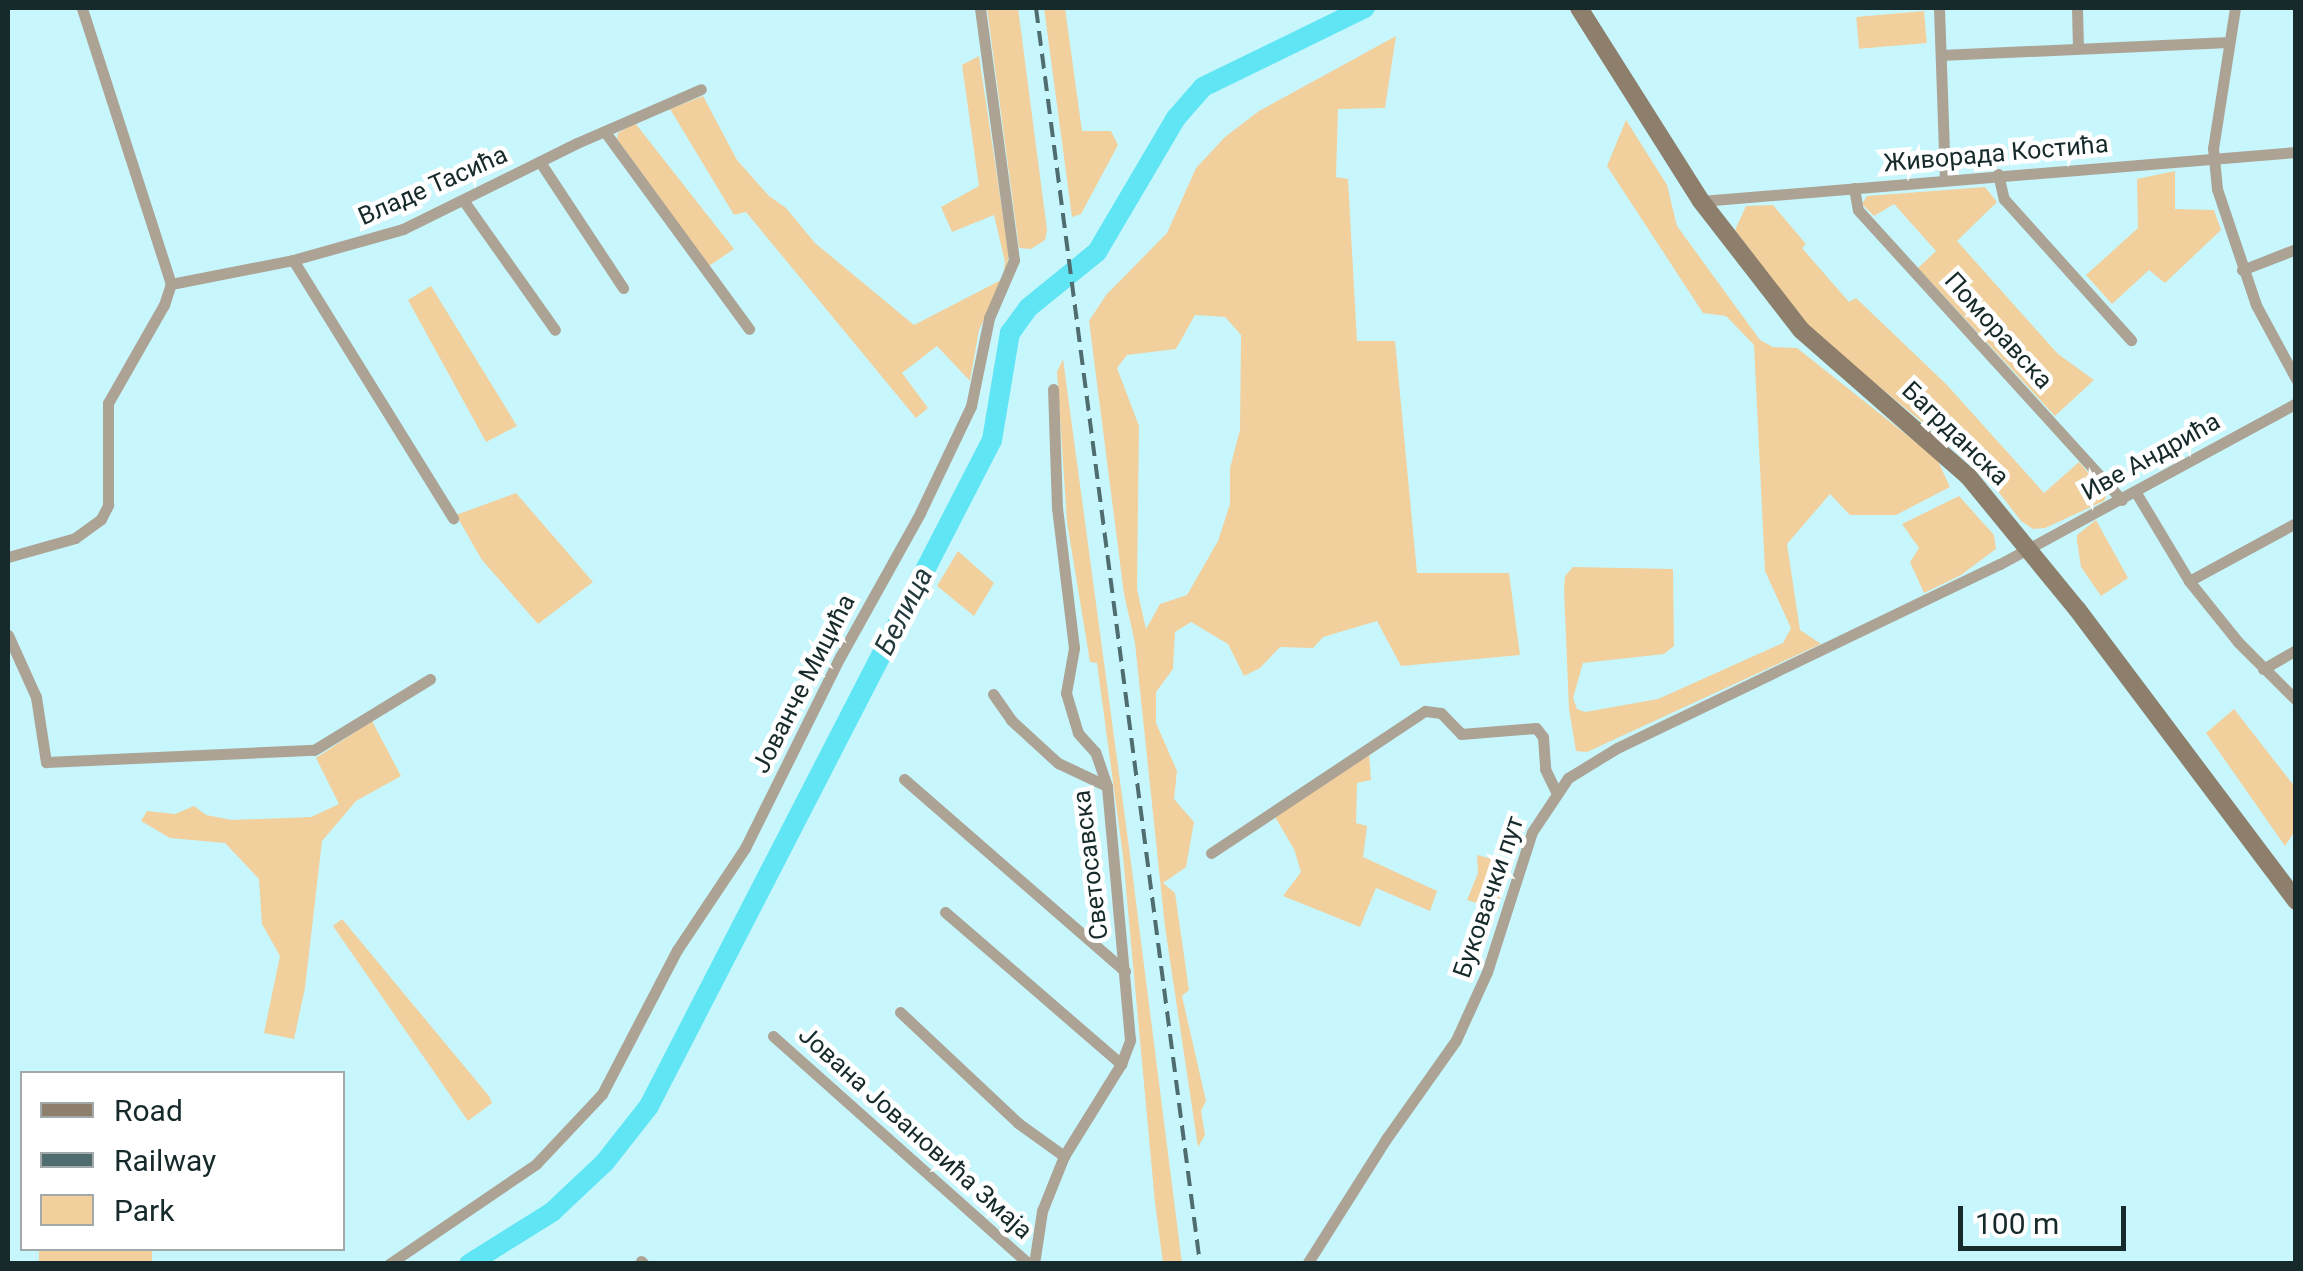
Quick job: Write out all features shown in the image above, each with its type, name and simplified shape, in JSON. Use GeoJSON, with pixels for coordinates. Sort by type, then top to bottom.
{"type":"FeatureCollection","features":[{"type":"Feature","properties":{"kind":"main road","name":"Багрданска"},"geometry":{"type":"LineString","coordinates":[[1580,8],[1701,201],[1800,330],[1968,476],[2296,901]]}},
{"type":"Feature","properties":{"kind":"street"},"geometry":{"type":"LineString","coordinates":[[8,557],[76,538],[101,519],[108,504],[108,403],[164,305],[171,284],[82,8]]}},
{"type":"Feature","properties":{"kind":"street","name":"Јованче Мицића"},"geometry":{"type":"LineString","coordinates":[[389,1264],[536,1164],[602,1094],[677,950],[745,848],[840,658],[920,514],[970,406],[988,318],[1014,260],[980,8]]}},
{"type":"Feature","properties":{"kind":"street"},"geometry":{"type":"LineString","coordinates":[[1939,8],[1946,178]]}},
{"type":"Feature","properties":{"kind":"street"},"geometry":{"type":"LineString","coordinates":[[2077,8],[2078,48]]}},
{"type":"Feature","properties":{"kind":"street"},"geometry":{"type":"LineString","coordinates":[[2235,8],[2214,160],[2217,189],[2242,270],[2271,339],[2296,378]]}},
{"type":"Feature","properties":{"kind":"street"},"geometry":{"type":"LineString","coordinates":[[1940,55],[2229,42]]}},
{"type":"Feature","properties":{"kind":"street","name":"Владе Тасића"},"geometry":{"type":"LineString","coordinates":[[171,284],[294,260],[401,230],[701,89]]}},
{"type":"Feature","properties":{"kind":"street"},"geometry":{"type":"LineString","coordinates":[[605,132],[750,329]]}},
{"type":"Feature","properties":{"kind":"street","name":"Живорада Костића"},"geometry":{"type":"LineString","coordinates":[[1701,201],[2296,152]]}},
{"type":"Feature","properties":{"kind":"street"},"geometry":{"type":"LineString","coordinates":[[540,162],[623,288]]}},
{"type":"Feature","properties":{"kind":"street"},"geometry":{"type":"LineString","coordinates":[[1998,174],[2004,199],[2131,340]]}},
{"type":"Feature","properties":{"kind":"street","name":"Поморавска"},"geometry":{"type":"LineString","coordinates":[[1854,188],[1858,210],[2122,500]]}},
{"type":"Feature","properties":{"kind":"street"},"geometry":{"type":"LineString","coordinates":[[464,200],[555,330]]}},
{"type":"Feature","properties":{"kind":"street"},"geometry":{"type":"LineString","coordinates":[[2242,270],[2296,249]]}},
{"type":"Feature","properties":{"kind":"street"},"geometry":{"type":"LineString","coordinates":[[294,260],[453,518]]}},
{"type":"Feature","properties":{"kind":"street","name":"Светосавска"},"geometry":{"type":"LineString","coordinates":[[1032,1264],[1042,1211],[1064,1156],[1121,1064],[1130,1040],[1107,786],[1095,752],[1078,733],[1066,693],[1074,648],[1057,508],[1054,389]]}},
{"type":"Feature","properties":{"kind":"street","name":"Иве Андрића"},"geometry":{"type":"LineString","coordinates":[[2027,548],[2296,403]]}},
{"type":"Feature","properties":{"kind":"street"},"geometry":{"type":"LineString","coordinates":[[2135,492],[2189,580],[2263,668],[2296,700]]}},
{"type":"Feature","properties":{"kind":"street"},"geometry":{"type":"LineString","coordinates":[[2189,580],[2296,523]]}},
{"type":"Feature","properties":{"kind":"street","name":"Буковачки пут"},"geometry":{"type":"LineString","coordinates":[[1307,1264],[1386,1139],[1456,1040],[1487,972],[1532,832],[1568,778],[1617,748],[2027,548]]}},
{"type":"Feature","properties":{"kind":"street"},"geometry":{"type":"LineString","coordinates":[[8,635],[32,685],[46,762],[314,750],[430,678]]}},
{"type":"Feature","properties":{"kind":"street"},"geometry":{"type":"LineString","coordinates":[[2263,668],[2296,650]]}},
{"type":"Feature","properties":{"kind":"street"},"geometry":{"type":"LineString","coordinates":[[993,694],[1010,720],[1058,763],[1107,786]]}},
{"type":"Feature","properties":{"kind":"street"},"geometry":{"type":"LineString","coordinates":[[1210,853],[1425,711],[1441,713],[1460,734],[1536,728],[1542,736],[1545,769],[1556,792]]}},
{"type":"Feature","properties":{"kind":"street"},"geometry":{"type":"LineString","coordinates":[[904,779],[1125,971]]}},
{"type":"Feature","properties":{"kind":"street"},"geometry":{"type":"LineString","coordinates":[[945,912],[1121,1064]]}},
{"type":"Feature","properties":{"kind":"street"},"geometry":{"type":"LineString","coordinates":[[900,1012],[1018,1123],[1064,1156]]}},
{"type":"Feature","properties":{"kind":"street","name":"Јована Јовановића Змаја"},"geometry":{"type":"LineString","coordinates":[[772,1036],[1032,1264]]}},
{"type":"Feature","properties":{"kind":"green space"},"geometry":{"type":"Polygon","coordinates":[[[987,8],[1018,8],[1047,230],[1045,240],[1031,249],[1019,248],[987,8]]]}},
{"type":"Feature","properties":{"kind":"green space"},"geometry":{"type":"Polygon","coordinates":[[[1044,8],[1065,8],[1082,131],[1111,131],[1118,145],[1081,214],[1072,217],[1044,8]]]}},
{"type":"Feature","properties":{"kind":"green space"},"geometry":{"type":"Polygon","coordinates":[[[1924,11],[1927,43],[1859,49],[1856,17],[1924,11]]]}},
{"type":"Feature","properties":{"kind":"green space"},"geometry":{"type":"Polygon","coordinates":[[[1396,36],[1385,108],[1338,109],[1336,177],[1348,179],[1357,341],[1395,341],[1417,573],[1509,573],[1520,655],[1401,666],[1377,621],[1323,637],[1313,648],[1280,647],[1260,668],[1244,676],[1228,644],[1191,622],[1175,632],[1173,669],[1156,692],[1156,723],[1177,771],[1174,799],[1194,822],[1186,867],[1163,883],[1175,893],[1189,990],[1182,996],[1206,1101],[1201,1111],[1205,1135],[1198,1147],[1165,927],[1135,643],[1124,594],[1089,321],[1106,295],[1167,233],[1196,168],[1225,137],[1259,111],[1396,36]],[[1195,315],[1176,349],[1127,355],[1117,368],[1139,426],[1137,589],[1146,629],[1160,604],[1187,595],[1218,541],[1230,504],[1230,468],[1240,430],[1241,335],[1225,317],[1195,315]]]}},
{"type":"Feature","properties":{"kind":"green space"},"geometry":{"type":"Polygon","coordinates":[[[979,56],[1009,256],[1003,280],[979,330],[970,381],[937,346],[902,373],[928,408],[916,418],[746,212],[734,215],[670,109],[703,96],[737,160],[769,196],[786,208],[815,243],[914,325],[1003,279],[1005,262],[994,215],[952,232],[941,207],[979,186],[962,65],[979,56]]]}},
{"type":"Feature","properties":{"kind":"green space"},"geometry":{"type":"Polygon","coordinates":[[[1626,120],[1667,185],[1677,226],[1760,340],[1773,347],[1797,348],[1937,459],[1950,487],[1896,515],[1850,515],[1830,494],[1787,544],[1800,630],[1821,644],[1587,752],[1576,751],[1569,709],[1564,590],[1565,576],[1573,567],[1673,569],[1674,646],[1664,654],[1583,663],[1573,698],[1577,709],[1585,712],[1658,699],[1783,643],[1791,628],[1765,571],[1754,345],[1726,316],[1703,313],[1607,166],[1626,120]]]}},
{"type":"Feature","properties":{"kind":"green space"},"geometry":{"type":"Polygon","coordinates":[[[635,123],[734,249],[709,266],[617,139],[618,133],[635,123]]]}},
{"type":"Feature","properties":{"kind":"green space"},"geometry":{"type":"Polygon","coordinates":[[[2175,171],[2175,209],[2214,210],[2221,230],[2165,283],[2149,270],[2112,304],[2086,275],[2138,228],[2137,179],[2175,171]]]}},
{"type":"Feature","properties":{"kind":"green space"},"geometry":{"type":"Polygon","coordinates":[[[1985,187],[1997,202],[1957,241],[2058,354],[2094,380],[2055,416],[1918,268],[1936,251],[1894,204],[1874,216],[1862,204],[1867,196],[1985,187]]]}},
{"type":"Feature","properties":{"kind":"green space"},"geometry":{"type":"Polygon","coordinates":[[[1773,205],[1806,244],[1802,248],[1849,302],[1856,298],[1947,385],[2044,493],[2079,462],[2107,495],[2104,501],[2045,528],[2033,529],[2021,521],[1984,473],[1807,327],[1735,230],[1746,206],[1773,205]]]}},
{"type":"Feature","properties":{"kind":"green space"},"geometry":{"type":"Polygon","coordinates":[[[431,286],[517,426],[486,442],[408,300],[431,286]]]}},
{"type":"Feature","properties":{"kind":"green space"},"geometry":{"type":"Polygon","coordinates":[[[1063,359],[1182,1263],[1163,1263],[1155,1203],[1123,856],[1097,663],[1090,662],[1067,522],[1057,372],[1063,359]]]}},
{"type":"Feature","properties":{"kind":"green space"},"geometry":{"type":"Polygon","coordinates":[[[516,493],[593,582],[538,624],[482,560],[456,515],[516,493]]]}},
{"type":"Feature","properties":{"kind":"green space"},"geometry":{"type":"Polygon","coordinates":[[[1959,496],[1994,535],[1996,549],[1961,575],[1924,593],[1910,562],[1919,548],[1902,524],[1959,496]]]}},
{"type":"Feature","properties":{"kind":"green space"},"geometry":{"type":"Polygon","coordinates":[[[2096,520],[2128,578],[2101,596],[2081,567],[2077,541],[2077,535],[2096,520]]]}},
{"type":"Feature","properties":{"kind":"green space"},"geometry":{"type":"Polygon","coordinates":[[[958,551],[994,583],[974,616],[937,586],[958,551]]]}},
{"type":"Feature","properties":{"kind":"green space"},"geometry":{"type":"Polygon","coordinates":[[[2234,709],[2295,787],[2295,831],[2285,846],[2206,733],[2234,709]]]}},
{"type":"Feature","properties":{"kind":"green space"},"geometry":{"type":"Polygon","coordinates":[[[372,721],[401,776],[356,801],[322,841],[305,988],[294,1039],[264,1033],[280,956],[262,924],[259,879],[225,843],[170,838],[141,821],[147,811],[175,814],[194,806],[206,815],[232,820],[311,817],[339,804],[316,758],[372,721]]]}},
{"type":"Feature","properties":{"kind":"green space"},"geometry":{"type":"Polygon","coordinates":[[[1369,753],[1371,780],[1357,783],[1356,823],[1367,826],[1363,857],[1437,891],[1430,911],[1376,888],[1360,927],[1283,896],[1301,872],[1294,849],[1275,817],[1369,753]]]}},
{"type":"Feature","properties":{"kind":"green space"},"geometry":{"type":"Polygon","coordinates":[[[1477,855],[1508,863],[1498,910],[1467,900],[1478,873],[1477,855]]]}},
{"type":"Feature","properties":{"kind":"green space"},"geometry":{"type":"Polygon","coordinates":[[[342,919],[489,1096],[492,1103],[468,1121],[333,926],[342,919]]]}},
{"type":"Feature","properties":{"kind":"green space"},"geometry":{"type":"Polygon","coordinates":[[[39,1251],[152,1251],[152,1264],[39,1264],[39,1251]]]}},
{"type":"Feature","properties":{"kind":"waterway","name":"Белица"},"geometry":{"type":"LineString","coordinates":[[469,1264],[552,1212],[605,1162],[649,1106],[992,440],[1010,333],[1028,308],[1097,252],[1176,118],[1203,87],[1365,8]]}},
{"type":"Feature","properties":{"kind":"railway"},"geometry":{"type":"LineString","coordinates":[[1036,8],[1200,1264]]}}]}
